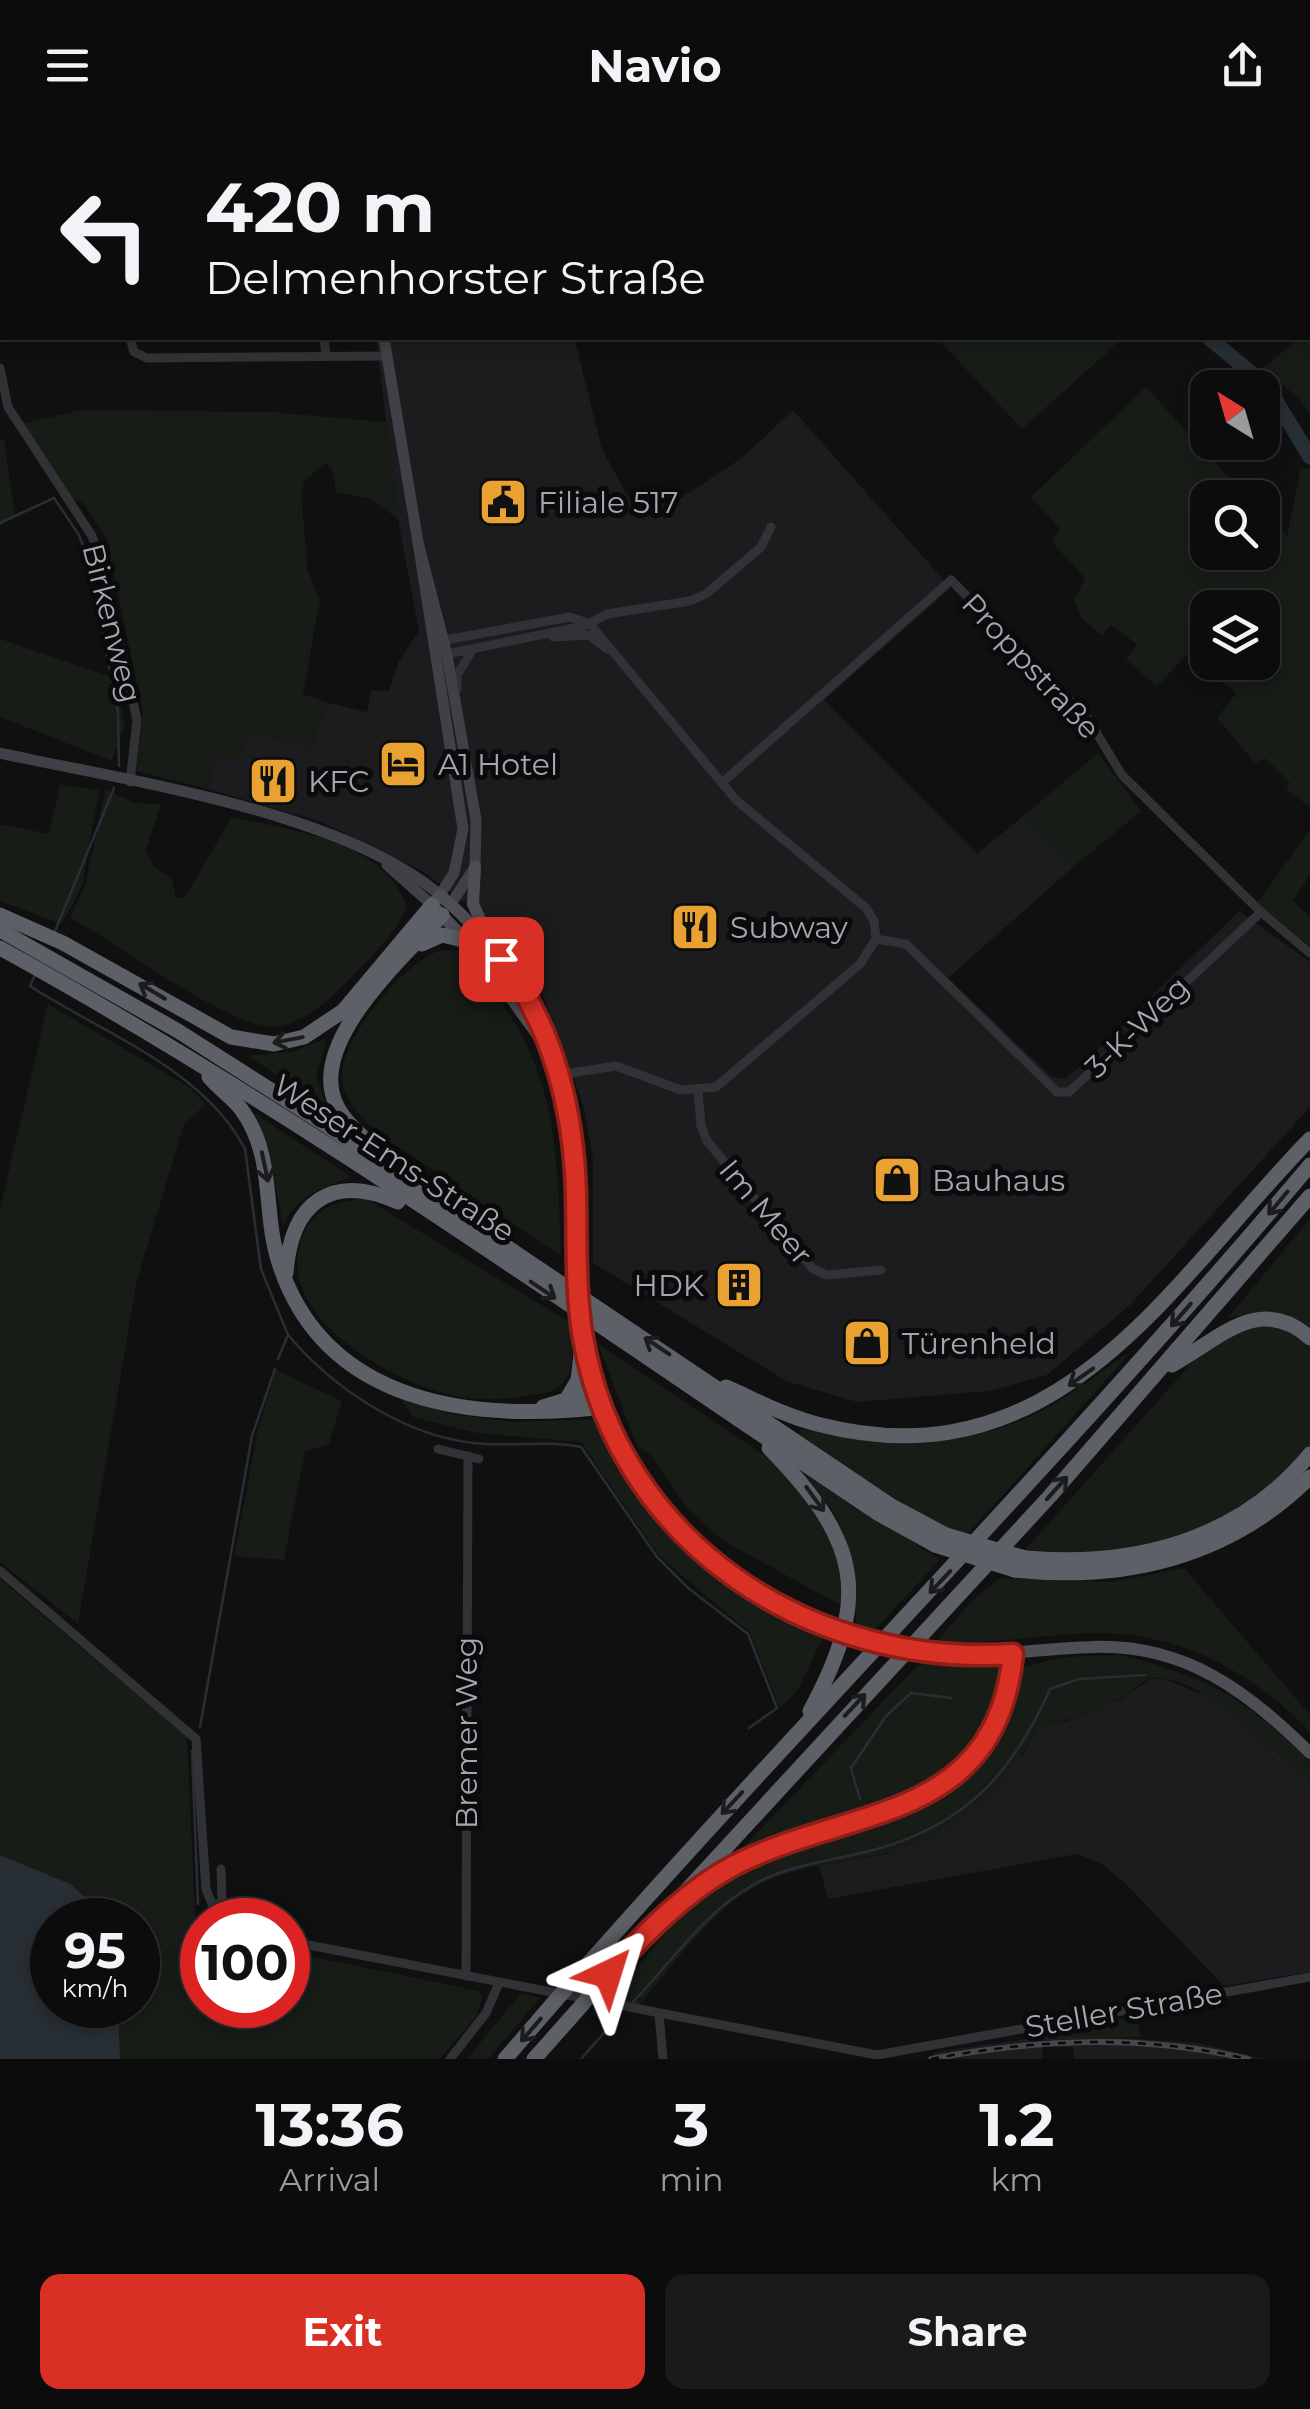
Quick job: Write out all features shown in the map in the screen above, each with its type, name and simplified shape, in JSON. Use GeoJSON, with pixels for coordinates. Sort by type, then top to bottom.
{"type":"FeatureCollection","features":[{"type":"Feature","properties":{"kind":"highway"},"geometry":{"type":"LineString","coordinates":[[398,1173],[337,1106],[330,1064],[347,1026],[414,947],[442,904]]}},
{"type":"Feature","properties":{"kind":"highway"},"geometry":{"type":"LineString","coordinates":[[0,916],[45,948],[231,1037],[274,1044],[304,1037],[343,1011],[442,904]]}},
{"type":"Feature","properties":{"kind":"highway","name":"Weser-Ems-Straße"},"geometry":{"type":"LineString","coordinates":[[0,930],[45,948],[51,966],[749,1427]]}},
{"type":"Feature","properties":{"kind":"highway"},"geometry":{"type":"LineString","coordinates":[[414,947],[442,935],[467,941]]}},
{"type":"Feature","properties":{"kind":"highway","name":"Weser-Ems-Straße"},"geometry":{"type":"LineString","coordinates":[[0,948],[45,948]]}},
{"type":"Feature","properties":{"kind":"highway","name":"Weser-Ems-Straße"},"geometry":{"type":"LineString","coordinates":[[51,966],[208,1050],[702,1376]]}},
{"type":"Feature","properties":{"kind":"highway"},"geometry":{"type":"LineString","coordinates":[[192,1060],[231,1098],[257,1137],[266,1164],[276,1252],[311,1326],[336,1350],[382,1382],[436,1404],[532,1412],[603,1408]]}},
{"type":"Feature","properties":{"kind":"highway"},"geometry":{"type":"LineString","coordinates":[[702,1376],[789,1416],[854,1431],[943,1431],[1020,1410],[1077,1381],[1118,1350],[1310,1139]]}},
{"type":"Feature","properties":{"kind":"highway"},"geometry":{"type":"LineString","coordinates":[[505,2059],[799,1732],[1034,1482],[1310,1164]]}},
{"type":"Feature","properties":{"kind":"highway"},"geometry":{"type":"LineString","coordinates":[[286,1277],[288,1245],[298,1218],[333,1193],[371,1192],[433,1216]]}},
{"type":"Feature","properties":{"kind":"highway"},"geometry":{"type":"LineString","coordinates":[[534,2059],[646,1931],[1163,1370],[1310,1196]]}},
{"type":"Feature","properties":{"kind":"highway"},"geometry":{"type":"LineString","coordinates":[[1163,1370],[1209,1339],[1250,1319],[1288,1324],[1310,1338]]}},
{"type":"Feature","properties":{"kind":"highway"},"geometry":{"type":"LineString","coordinates":[[566,1400],[578,1380],[583,1338]]}},
{"type":"Feature","properties":{"kind":"highway"},"geometry":{"type":"LineString","coordinates":[[702,1376],[940,1540]]}},
{"type":"Feature","properties":{"kind":"highway"},"geometry":{"type":"LineString","coordinates":[[532,1412],[596,1390]]}},
{"type":"Feature","properties":{"kind":"highway"},"geometry":{"type":"LineString","coordinates":[[749,1427],[815,1497],[837,1534],[850,1580],[849,1620],[841,1648],[799,1732]]}},
{"type":"Feature","properties":{"kind":"highway"},"geometry":{"type":"LineString","coordinates":[[749,1427],[940,1540],[1020,1564],[1091,1575],[1186,1556],[1264,1517],[1310,1476]]}},
{"type":"Feature","properties":{"kind":"highway"},"geometry":{"type":"LineString","coordinates":[[1020,1564],[1094,1561],[1180,1544],[1255,1505],[1310,1454]]}},
{"type":"Feature","properties":{"kind":"highway"},"geometry":{"type":"LineString","coordinates":[[646,1931],[731,1867],[793,1842],[892,1813],[942,1784],[970,1756],[991,1726],[1007,1692],[1013,1654]]}},
{"type":"Feature","properties":{"kind":"main road"},"geometry":{"type":"LineString","coordinates":[[384,340],[439,648],[464,829],[442,904]]}},
{"type":"Feature","properties":{"kind":"main road"},"geometry":{"type":"LineString","coordinates":[[439,648],[454,696],[476,820],[473,904],[486,941]]}},
{"type":"Feature","properties":{"kind":"main road"},"geometry":{"type":"LineString","coordinates":[[0,754],[262,814],[376,855],[486,941],[530,997],[558,1075],[574,1151],[576,1261],[583,1338],[596,1390],[624,1451],[678,1526],[729,1574],[786,1611],[866,1643],[932,1654],[1013,1654],[1111,1647],[1150,1652],[1195,1665],[1253,1698],[1310,1752]]}},
{"type":"Feature","properties":{"kind":"main road"},"geometry":{"type":"LineString","coordinates":[[442,904],[476,867]]}},
{"type":"Feature","properties":{"kind":"main road"},"geometry":{"type":"LineString","coordinates":[[442,904],[550,1052]]}},
{"type":"Feature","properties":{"kind":"street"},"geometry":{"type":"LineString","coordinates":[[131,340],[134,352],[147,358],[387,356]]}},
{"type":"Feature","properties":{"kind":"street"},"geometry":{"type":"LineString","coordinates":[[324,340],[326,356]]}},
{"type":"Feature","properties":{"kind":"street","name":"Birkenweg"},"geometry":{"type":"LineString","coordinates":[[0,368],[8,407],[92,536],[103,566],[137,720],[130,782]]}},
{"type":"Feature","properties":{"kind":"street"},"geometry":{"type":"LineString","coordinates":[[439,648],[475,648],[589,629],[606,614],[706,594],[761,547],[771,528]]}},
{"type":"Feature","properties":{"kind":"street","name":"Proppstraße"},"geometry":{"type":"LineString","coordinates":[[723,782],[951,580],[1088,719],[1122,775],[1260,912],[1310,953]]}},
{"type":"Feature","properties":{"kind":"street"},"geometry":{"type":"LineString","coordinates":[[439,648],[570,617],[589,629],[620,660],[750,813],[866,908],[874,921],[876,938],[860,964],[746,1066],[716,1086],[682,1090],[616,1066],[558,1075]]}},
{"type":"Feature","properties":{"kind":"street"},"geometry":{"type":"LineString","coordinates":[[454,696],[462,662],[475,648]]}},
{"type":"Feature","properties":{"kind":"street","name":"3-K-Weg"},"geometry":{"type":"LineString","coordinates":[[876,938],[906,944],[1050,1086],[1057,1092],[1069,1092],[1260,912]]}},
{"type":"Feature","properties":{"kind":"street","name":"Im Meer"},"geometry":{"type":"LineString","coordinates":[[698,1091],[701,1126],[707,1140],[813,1269],[827,1275],[881,1270]]}},
{"type":"Feature","properties":{"kind":"street"},"geometry":{"type":"LineString","coordinates":[[438,1449],[480,1459]]}},
{"type":"Feature","properties":{"kind":"street","name":"Bremer Weg"},"geometry":{"type":"LineString","coordinates":[[466,1976],[468,1456]]}},
{"type":"Feature","properties":{"kind":"street"},"geometry":{"type":"LineString","coordinates":[[0,1571],[196,1739],[204,1869],[211,1898]]}},
{"type":"Feature","properties":{"kind":"street"},"geometry":{"type":"LineString","coordinates":[[221,1869],[222,1898]]}},
{"type":"Feature","properties":{"kind":"street"},"geometry":{"type":"LineString","coordinates":[[310,1945],[499,1983],[486,2014],[450,2059]]}},
{"type":"Feature","properties":{"kind":"street","name":"Steller Straße"},"geometry":{"type":"LineString","coordinates":[[499,1983],[863,2055],[1310,1977]]}},
{"type":"Feature","properties":{"kind":"street"},"geometry":{"type":"LineString","coordinates":[[659,2014],[663,2059]]}},
{"type":"Feature","properties":{"kind":"street"},"geometry":{"type":"LineString","coordinates":[[919,2047],[920,2059]]}},
{"type":"Feature","properties":{"kind":"shaded area"},"geometry":{"type":"Polygon","coordinates":[[[376,340],[575,340],[602,449],[637,513],[681,498],[742,458],[793,410],[951,588],[824,700],[977,854],[1022,817],[1072,868],[948,978],[1052,1077],[1064,1079],[1239,911],[1310,962],[1310,1107],[1130,1305],[1047,1375],[989,1391],[857,1402],[786,1381],[593,1263],[593,1159],[583,1104],[539,984],[501,929],[422,871],[319,821],[207,789],[216,757],[247,731],[313,749],[315,731],[329,703],[367,712],[371,690],[389,691],[399,661],[419,631],[398,519],[376,340]]]}},
{"type":"Feature","properties":{"kind":"shaded area"},"geometry":{"type":"Polygon","coordinates":[[[939,340],[1121,340],[1022,429],[939,340]]]}},
{"type":"Feature","properties":{"kind":"shaded area"},"geometry":{"type":"Polygon","coordinates":[[[1297,340],[1310,340],[1310,415],[1280,383],[1280,370],[1263,368],[1297,340]]]}},
{"type":"Feature","properties":{"kind":"shaded area"},"geometry":{"type":"Polygon","coordinates":[[[1146,387],[1190,435],[1190,460],[1212,460],[1231,480],[1190,480],[1190,570],[1280,570],[1280,529],[1287,536],[1301,468],[1310,469],[1310,807],[1286,789],[1290,783],[1265,758],[1255,763],[1217,718],[1236,693],[1219,680],[1280,680],[1280,590],[1190,590],[1190,658],[1186,655],[1157,687],[1126,659],[1137,644],[1110,625],[1102,636],[1082,618],[1074,601],[1085,578],[1051,541],[1060,529],[1031,497],[1146,387]]]}},
{"type":"Feature","properties":{"kind":"shaded area"},"geometry":{"type":"Polygon","coordinates":[[[81,410],[270,412],[387,422],[398,519],[371,499],[336,492],[332,469],[326,463],[305,480],[301,493],[308,571],[320,600],[303,694],[329,703],[315,731],[314,750],[248,732],[239,762],[216,757],[207,789],[136,771],[143,713],[106,537],[83,503],[67,495],[21,424],[81,410]]]}},
{"type":"Feature","properties":{"kind":"shaded area"},"geometry":{"type":"Polygon","coordinates":[[[4,438],[15,517],[0,525],[0,440],[4,438]]]}},
{"type":"Feature","properties":{"kind":"shaded area"},"geometry":{"type":"Polygon","coordinates":[[[0,639],[112,677],[125,723],[112,761],[0,717],[0,639]]]}},
{"type":"Feature","properties":{"kind":"shaded area"},"geometry":{"type":"Polygon","coordinates":[[[1098,753],[1141,811],[1072,868],[1022,817],[1098,753]]]}},
{"type":"Feature","properties":{"kind":"shaded area"},"geometry":{"type":"Polygon","coordinates":[[[60,785],[99,790],[82,886],[62,924],[0,901],[0,824],[49,834],[60,785]]]}},
{"type":"Feature","properties":{"kind":"shaded area"},"geometry":{"type":"Polygon","coordinates":[[[106,789],[134,803],[161,804],[146,850],[154,867],[172,879],[176,898],[184,898],[232,817],[308,834],[358,853],[396,885],[407,908],[373,955],[309,1014],[280,1026],[260,1025],[235,1016],[70,918],[85,885],[106,789]]]}},
{"type":"Feature","properties":{"kind":"shaded area"},"geometry":{"type":"Polygon","coordinates":[[[1310,830],[1310,874],[1293,901],[1310,916],[1310,946],[1257,903],[1310,830]]]}},
{"type":"Feature","properties":{"kind":"shaded area"},"geometry":{"type":"Polygon","coordinates":[[[441,950],[457,950],[482,974],[520,1033],[534,1063],[556,1156],[561,1256],[376,1132],[347,1095],[342,1080],[344,1063],[362,1024],[409,970],[441,950]]]}},
{"type":"Feature","properties":{"kind":"shaded area"},"geometry":{"type":"Polygon","coordinates":[[[48,1004],[189,1087],[206,1104],[184,1124],[137,1280],[78,1624],[0,1562],[0,1209],[48,1004]]]}},
{"type":"Feature","properties":{"kind":"shaded area"},"geometry":{"type":"Polygon","coordinates":[[[327,1038],[316,1077],[328,1108],[248,1056],[294,1051],[327,1038]]]}},
{"type":"Feature","properties":{"kind":"shaded area"},"geometry":{"type":"Polygon","coordinates":[[[252,1112],[351,1177],[303,1200],[283,1226],[269,1149],[252,1112]]]}},
{"type":"Feature","properties":{"kind":"shaded area"},"geometry":{"type":"Polygon","coordinates":[[[366,1199],[568,1321],[572,1358],[562,1384],[551,1392],[514,1398],[456,1396],[373,1362],[322,1320],[305,1295],[297,1268],[301,1240],[318,1214],[344,1202],[366,1199]]]}},
{"type":"Feature","properties":{"kind":"shaded area"},"geometry":{"type":"Polygon","coordinates":[[[1310,1219],[1310,1332],[1281,1316],[1228,1318],[1310,1219]]]}},
{"type":"Feature","properties":{"kind":"shaded area"},"geometry":{"type":"Polygon","coordinates":[[[1260,1324],[1290,1329],[1310,1347],[1310,1444],[1290,1468],[1239,1509],[1181,1535],[1121,1549],[1024,1551],[1190,1365],[1213,1343],[1260,1324]]]}},
{"type":"Feature","properties":{"kind":"shaded area"},"geometry":{"type":"Polygon","coordinates":[[[598,1344],[786,1470],[835,1544],[844,1607],[722,1540],[687,1508],[651,1455],[637,1446],[598,1344]]]}},
{"type":"Feature","properties":{"kind":"shaded area"},"geometry":{"type":"Polygon","coordinates":[[[1132,1351],[965,1537],[901,1504],[799,1435],[801,1429],[920,1440],[978,1434],[1048,1408],[1132,1351]]]}},
{"type":"Feature","properties":{"kind":"shaded area"},"geometry":{"type":"Polygon","coordinates":[[[276,1370],[342,1401],[329,1444],[305,1451],[284,1560],[234,1556],[258,1429],[276,1370]]]}},
{"type":"Feature","properties":{"kind":"shaded area"},"geometry":{"type":"Polygon","coordinates":[[[401,1399],[451,1414],[514,1422],[595,1419],[649,1503],[685,1545],[750,1597],[823,1637],[799,1688],[780,1709],[750,1633],[659,1556],[581,1442],[477,1433],[413,1417],[401,1399]]]}},
{"type":"Feature","properties":{"kind":"shaded area"},"geometry":{"type":"Polygon","coordinates":[[[790,1461],[940,1560],[875,1629],[857,1624],[848,1552],[837,1519],[790,1461]]]}},
{"type":"Feature","properties":{"kind":"shaded area"},"geometry":{"type":"Polygon","coordinates":[[[1184,1568],[1310,1715],[1310,1732],[1288,1710],[1238,1673],[1183,1647],[1154,1639],[1091,1633],[936,1642],[971,1602],[999,1578],[1111,1582],[1184,1568]]]}},
{"type":"Feature","properties":{"kind":"shaded area"},"geometry":{"type":"Polygon","coordinates":[[[0,1579],[187,1737],[194,1898],[180,1898],[180,2028],[310,2028],[310,1956],[479,1991],[482,1998],[477,2015],[440,2059],[0,2059],[0,1579]]]}},
{"type":"Feature","properties":{"kind":"shaded area"},"geometry":{"type":"Polygon","coordinates":[[[1120,1655],[1178,1672],[1245,1706],[1310,1762],[1310,1782],[1258,1734],[1212,1699],[1168,1679],[1150,1679],[1099,1709],[1037,1727],[993,1790],[954,1823],[908,1847],[765,1882],[719,1914],[639,2005],[608,2000],[681,1917],[731,1874],[772,1854],[891,1816],[949,1787],[973,1767],[993,1742],[1010,1709],[1024,1667],[1064,1657],[1120,1655]]]}},
{"type":"Feature","properties":{"kind":"shaded area"},"geometry":{"type":"Polygon","coordinates":[[[1001,1663],[1003,1682],[991,1714],[970,1747],[944,1772],[880,1807],[737,1854],[918,1665],[1001,1663]]]}},
{"type":"Feature","properties":{"kind":"shaded area"},"geometry":{"type":"Polygon","coordinates":[[[1150,1679],[1165,1679],[1221,1702],[1310,1782],[1310,1972],[1224,1986],[1124,1882],[1103,1865],[1077,1854],[828,1899],[819,1866],[887,1854],[1024,1754],[1037,1727],[1070,1720],[1120,1700],[1150,1679]]]}},
{"type":"Feature","properties":{"kind":"shaded area"},"geometry":{"type":"Polygon","coordinates":[[[0,1855],[70,1884],[86,1898],[30,1898],[30,2028],[119,2028],[120,2059],[0,2059],[0,1855]]]}},
{"type":"Feature","properties":{"kind":"shaded area"},"geometry":{"type":"Polygon","coordinates":[[[521,1993],[540,1998],[488,2059],[467,2059],[521,1993]]]}},
{"type":"Feature","properties":{"kind":"shaded area"},"geometry":{"type":"Polygon","coordinates":[[[1137,2016],[1141,2037],[1022,2037],[1137,2016]]]}},
{"type":"Feature","properties":{"kind":"shaded area"},"geometry":{"type":"Polygon","coordinates":[[[1062,2034],[1197,2043],[1265,2059],[1075,2059],[1073,2047],[1042,2047],[1043,2059],[930,2059],[935,2052],[1062,2034]]]}},
{"type":"Feature","properties":{"kind":"waterway"},"geometry":{"type":"LineString","coordinates":[[1211,340],[1267,386],[1310,457]]}},
{"type":"Feature","properties":{"kind":"waterway"},"geometry":{"type":"LineString","coordinates":[[0,523],[54,498],[79,535],[87,556],[118,712],[119,766]]}},
{"type":"Feature","properties":{"kind":"waterway"},"geometry":{"type":"LineString","coordinates":[[55,931],[114,788]]}},
{"type":"Feature","properties":{"kind":"waterway"},"geometry":{"type":"LineString","coordinates":[[35,975],[30,986],[149,1055],[204,1096],[245,1149],[261,1269],[288,1335],[278,1359]]}},
{"type":"Feature","properties":{"kind":"waterway"},"geometry":{"type":"LineString","coordinates":[[289,1336],[348,1391],[421,1430],[473,1443],[581,1447],[657,1557],[688,1588],[748,1634],[777,1708],[749,1728]]}},
{"type":"Feature","properties":{"kind":"waterway"},"geometry":{"type":"LineString","coordinates":[[200,1727],[252,1436],[275,1369]]}},
{"type":"Feature","properties":{"kind":"waterway"},"geometry":{"type":"LineString","coordinates":[[632,2003],[703,1924],[753,1885],[798,1867],[909,1838],[962,1809],[1003,1769],[1050,1689],[1079,1679],[1145,1675]]}},
{"type":"Feature","properties":{"kind":"waterway"},"geometry":{"type":"LineString","coordinates":[[860,1799],[851,1768],[886,1716],[911,1693],[951,1698]]}},
{"type":"Feature","properties":{"kind":"waterway"},"geometry":{"type":"LineString","coordinates":[[192,1751],[198,1898]]}},
{"type":"Feature","properties":{"kind":"waterway"},"geometry":{"type":"LineString","coordinates":[[581,2059],[618,2017]]}},
{"type":"Feature","properties":{"kind":"railway"},"geometry":{"type":"LineString","coordinates":[[931,2059],[1011,2047],[1090,2042],[1168,2046],[1248,2059]]}},
{"type":"Feature","properties":{"kind":"place","name":"Filiale 517"},"geometry":{"type":"Point","coordinates":[503,502]}},
{"type":"Feature","properties":{"kind":"place","name":"A1 Hotel"},"geometry":{"type":"Point","coordinates":[403,764]}},
{"type":"Feature","properties":{"kind":"place","name":"KFC"},"geometry":{"type":"Point","coordinates":[273,781]}},
{"type":"Feature","properties":{"kind":"place","name":"Subway"},"geometry":{"type":"Point","coordinates":[695,927]}},
{"type":"Feature","properties":{"kind":"place","name":"Bauhaus"},"geometry":{"type":"Point","coordinates":[897,1180]}},
{"type":"Feature","properties":{"kind":"place","name":"HDK"},"geometry":{"type":"Point","coordinates":[739,1285]}},
{"type":"Feature","properties":{"kind":"place","name":"Türenheld"},"geometry":{"type":"Point","coordinates":[867,1343]}},
{"type":"Feature","properties":{"kind":"route"},"geometry":{"type":"LineString","coordinates":[[501,959],[530,997],[540,1018],[566,1107],[575,1166],[578,1290],[588,1362],[614,1431],[651,1493],[702,1551],[729,1574],[810,1623],[898,1650],[955,1656],[1013,1654],[1007,1692],[991,1726],[982,1742],[942,1784],[892,1813],[760,1853],[731,1867],[646,1931],[608,1974]]}}]}
